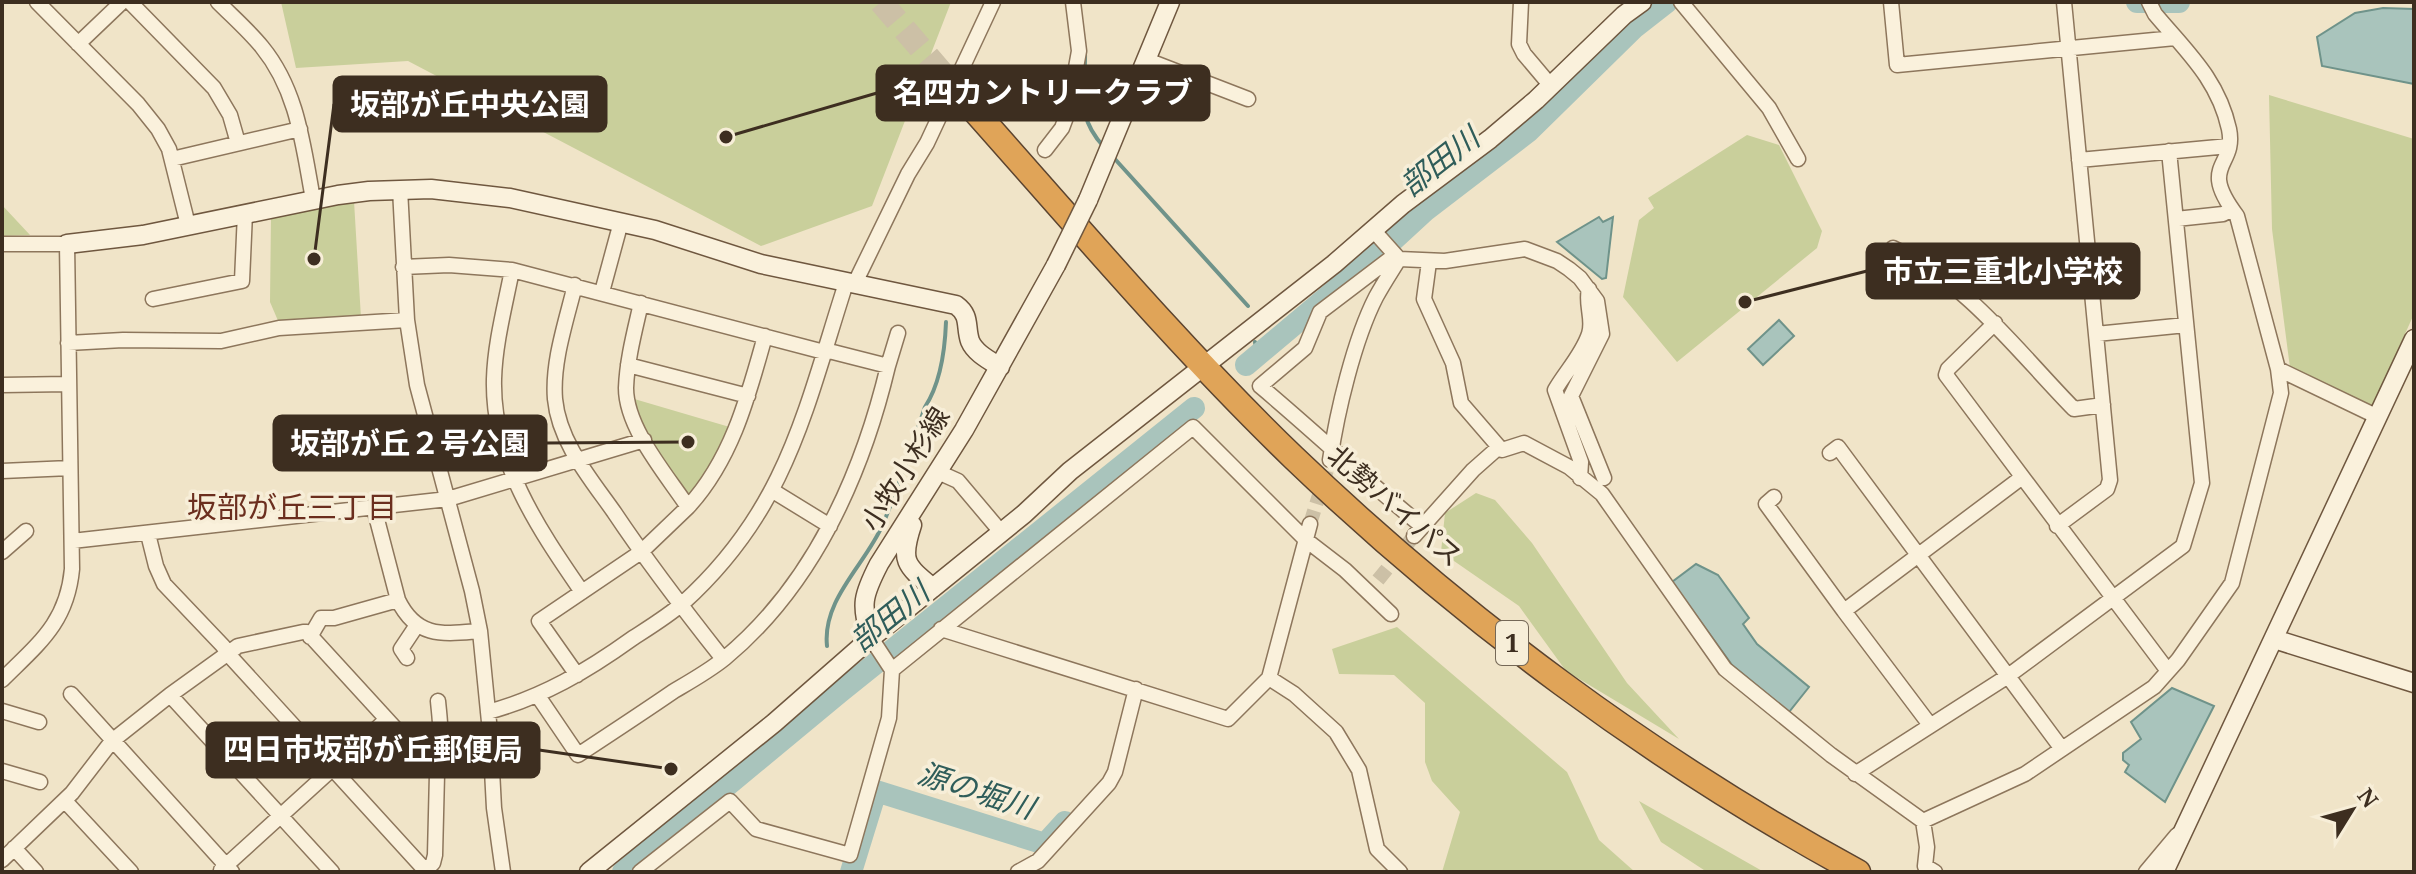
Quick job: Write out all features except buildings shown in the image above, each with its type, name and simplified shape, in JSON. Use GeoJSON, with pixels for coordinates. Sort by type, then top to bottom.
{"type":"FeatureCollection","features":[{"type":"Feature","properties":{"kind":"highway","name":"北勢バイパス"},"geometry":{"type":"LineString","coordinates":[[965,100],[1203,365],[1293,457],[1390,544],[1561,681],[1649,745],[1815,849],[1858,872]]}},
{"type":"Feature","properties":{"kind":"street"},"geometry":{"type":"LineString","coordinates":[[37,2],[149,117],[164,139],[188,225]]}},
{"type":"Feature","properties":{"kind":"street"},"geometry":{"type":"LineString","coordinates":[[78,44],[122,2]]}},
{"type":"Feature","properties":{"kind":"street"},"geometry":{"type":"LineString","coordinates":[[130,2],[214,88],[230,115],[238,143]]}},
{"type":"Feature","properties":{"kind":"street"},"geometry":{"type":"LineString","coordinates":[[218,2],[261,45],[292,99],[313,199]]}},
{"type":"Feature","properties":{"kind":"street"},"geometry":{"type":"LineString","coordinates":[[488,712],[538,696],[577,675],[680,605],[725,560],[749,530],[773,491],[801,428],[824,351],[850,284],[927,143],[993,2]]}},
{"type":"Feature","properties":{"kind":"street"},"geometry":{"type":"LineString","coordinates":[[1045,150],[1062,128],[1068,112],[1079,51],[1073,2]]}},
{"type":"Feature","properties":{"kind":"street","name":"小牧小杉線"},"geometry":{"type":"LineString","coordinates":[[875,644],[864,617],[865,590],[1000,367],[1056,265],[1088,200],[1170,2]]}},
{"type":"Feature","properties":{"kind":"street"},"geometry":{"type":"LineString","coordinates":[[1521,2],[1519,44],[1551,86]]}},
{"type":"Feature","properties":{"kind":"street"},"geometry":{"type":"LineString","coordinates":[[589,872],[875,644],[933,588],[1070,471],[1376,234],[1403,204],[1490,139],[1642,2]]}},
{"type":"Feature","properties":{"kind":"street"},"geometry":{"type":"LineString","coordinates":[[1891,2],[1897,65],[2175,38]]}},
{"type":"Feature","properties":{"kind":"street"},"geometry":{"type":"LineString","coordinates":[[1682,3],[1769,108],[1798,159]]}},
{"type":"Feature","properties":{"kind":"street"},"geometry":{"type":"LineString","coordinates":[[2057,526],[2107,489],[2110,480],[2064,4]]}},
{"type":"Feature","properties":{"kind":"street"},"geometry":{"type":"LineString","coordinates":[[1923,821],[2025,774],[2154,687],[2232,583],[2281,393],[2278,369],[2237,216],[2222,197],[2218,181],[2218,169],[2229,146],[2230,132],[2216,89],[2152,8]]}},
{"type":"Feature","properties":{"kind":"street"},"geometry":{"type":"LineString","coordinates":[[1147,60],[1248,99]]}},
{"type":"Feature","properties":{"kind":"street"},"geometry":{"type":"LineString","coordinates":[[172,159],[300,129]]}},
{"type":"Feature","properties":{"kind":"street"},"geometry":{"type":"LineString","coordinates":[[2079,160],[2229,146]]}},
{"type":"Feature","properties":{"kind":"street"},"geometry":{"type":"LineString","coordinates":[[1855,774],[2008,676],[2183,546],[2202,483],[2169,151]]}},
{"type":"Feature","properties":{"kind":"street"},"geometry":{"type":"LineString","coordinates":[[2,244],[109,241],[313,199],[400,189],[485,193],[655,230],[749,261],[950,304],[967,316],[970,340],[975,349],[1000,367]]}},
{"type":"Feature","properties":{"kind":"street"},"geometry":{"type":"LineString","coordinates":[[400,189],[407,320],[420,398],[480,631],[494,808],[503,872]]}},
{"type":"Feature","properties":{"kind":"street"},"geometry":{"type":"LineString","coordinates":[[2176,219],[2223,214],[2232,209]]}},
{"type":"Feature","properties":{"kind":"street"},"geometry":{"type":"LineString","coordinates":[[153,299],[242,281],[245,213]]}},
{"type":"Feature","properties":{"kind":"street"},"geometry":{"type":"LineString","coordinates":[[602,292],[621,222]]}},
{"type":"Feature","properties":{"kind":"street"},"geometry":{"type":"LineString","coordinates":[[1376,234],[1395,256],[1429,262],[1525,249],[1557,261],[1580,278],[1597,301],[1602,334],[1571,396],[1604,478]]}},
{"type":"Feature","properties":{"kind":"street"},"geometry":{"type":"LineString","coordinates":[[2,680],[46,637],[59,618],[71,585],[67,244]]}},
{"type":"Feature","properties":{"kind":"street"},"geometry":{"type":"LineString","coordinates":[[1893,248],[1923,263],[1995,323],[2074,409],[2103,405]]}},
{"type":"Feature","properties":{"kind":"street"},"geometry":{"type":"LineString","coordinates":[[1331,453],[1334,429],[1365,324],[1395,256]]}},
{"type":"Feature","properties":{"kind":"street"},"geometry":{"type":"LineString","coordinates":[[1395,256],[1320,312],[1305,348],[1260,386],[1418,531],[1473,470],[1499,447]]}},
{"type":"Feature","properties":{"kind":"street"},"geometry":{"type":"LineString","coordinates":[[1429,262],[1424,299],[1453,363],[1461,403],[1502,450],[1524,443],[1569,467],[1602,494],[1725,669],[1855,774],[1923,821],[1927,847],[1925,866],[1935,872]]}},
{"type":"Feature","properties":{"kind":"street"},"geometry":{"type":"LineString","coordinates":[[403,267],[449,265],[512,270],[888,366]]}},
{"type":"Feature","properties":{"kind":"street"},"geometry":{"type":"LineString","coordinates":[[512,270],[496,355],[494,384],[499,422],[522,499],[582,592]]}},
{"type":"Feature","properties":{"kind":"street"},"geometry":{"type":"LineString","coordinates":[[575,285],[558,359],[555,391],[559,419],[577,459],[641,552],[723,659]]}},
{"type":"Feature","properties":{"kind":"street"},"geometry":{"type":"LineString","coordinates":[[1580,478],[1581,462],[1555,390],[1590,332],[1586,300],[1589,289]]}},
{"type":"Feature","properties":{"kind":"street"},"geometry":{"type":"LineString","coordinates":[[641,303],[628,365],[626,390],[629,407],[644,440],[688,507]]}},
{"type":"Feature","properties":{"kind":"street"},"geometry":{"type":"LineString","coordinates":[[68,343],[212,341],[279,328],[407,320]]}},
{"type":"Feature","properties":{"kind":"street"},"geometry":{"type":"LineString","coordinates":[[1995,323],[1948,369],[1946,375],[2168,671]]}},
{"type":"Feature","properties":{"kind":"street"},"geometry":{"type":"LineString","coordinates":[[2096,334],[2186,325]]}},
{"type":"Feature","properties":{"kind":"street"},"geometry":{"type":"LineString","coordinates":[[538,696],[578,755],[723,659],[747,638],[781,599],[830,526],[876,417],[898,333]]}},
{"type":"Feature","properties":{"kind":"street"},"geometry":{"type":"LineString","coordinates":[[577,675],[539,621],[641,552],[688,507],[724,454],[748,396],[765,336]]}},
{"type":"Feature","properties":{"kind":"street"},"geometry":{"type":"LineString","coordinates":[[2164,872],[2414,339]]}},
{"type":"Feature","properties":{"kind":"street"},"geometry":{"type":"LineString","coordinates":[[628,365],[748,396]]}},
{"type":"Feature","properties":{"kind":"street"},"geometry":{"type":"LineString","coordinates":[[2278,369],[2378,417]]}},
{"type":"Feature","properties":{"kind":"street"},"geometry":{"type":"LineString","coordinates":[[2,385],[68,384]]}},
{"type":"Feature","properties":{"kind":"street"},"geometry":{"type":"LineString","coordinates":[[890,666],[941,629],[1193,427],[1306,540],[1345,570],[1391,614]]}},
{"type":"Feature","properties":{"kind":"street"},"geometry":{"type":"LineString","coordinates":[[72,541],[448,499],[644,440]]}},
{"type":"Feature","properties":{"kind":"street"},"geometry":{"type":"LineString","coordinates":[[1830,453],[1838,447],[2062,749]]}},
{"type":"Feature","properties":{"kind":"street"},"geometry":{"type":"LineString","coordinates":[[2,471],[70,468]]}},
{"type":"Feature","properties":{"kind":"street"},"geometry":{"type":"LineString","coordinates":[[938,472],[958,481],[1001,532]]}},
{"type":"Feature","properties":{"kind":"street"},"geometry":{"type":"LineString","coordinates":[[1844,611],[2021,478]]}},
{"type":"Feature","properties":{"kind":"street"},"geometry":{"type":"LineString","coordinates":[[773,491],[830,526]]}},
{"type":"Feature","properties":{"kind":"street"},"geometry":{"type":"LineString","coordinates":[[922,496],[905,545],[905,559],[912,571],[933,588]]}},
{"type":"Feature","properties":{"kind":"street"},"geometry":{"type":"LineString","coordinates":[[1774,497],[1766,504],[1930,725]]}},
{"type":"Feature","properties":{"kind":"street"},"geometry":{"type":"LineString","coordinates":[[374,508],[403,610],[417,625],[439,634],[480,631]]}},
{"type":"Feature","properties":{"kind":"street"},"geometry":{"type":"LineString","coordinates":[[941,629],[1228,719],[1269,678],[1310,524]]}},
{"type":"Feature","properties":{"kind":"street"},"geometry":{"type":"LineString","coordinates":[[2,552],[26,531]]}},
{"type":"Feature","properties":{"kind":"street"},"geometry":{"type":"LineString","coordinates":[[2,860],[65,801],[112,741],[170,695],[228,654],[238,646],[303,632],[437,774],[433,863],[425,871],[228,654],[223,646],[164,584],[148,534]]}},
{"type":"Feature","properties":{"kind":"street"},"geometry":{"type":"LineString","coordinates":[[1367,593],[1378,580]]}},
{"type":"Feature","properties":{"kind":"street"},"geometry":{"type":"LineString","coordinates":[[310,637],[321,618],[334,618],[398,600]]}},
{"type":"Feature","properties":{"kind":"street"},"geometry":{"type":"LineString","coordinates":[[407,658],[401,649],[417,625]]}},
{"type":"Feature","properties":{"kind":"street"},"geometry":{"type":"LineString","coordinates":[[2274,639],[2414,683]]}},
{"type":"Feature","properties":{"kind":"street"},"geometry":{"type":"LineString","coordinates":[[640,872],[730,801],[756,829],[850,855],[889,718],[890,666],[875,644]]}},
{"type":"Feature","properties":{"kind":"street"},"geometry":{"type":"LineString","coordinates":[[1269,678],[1294,694],[1343,742],[1359,770],[1377,849],[1400,872]]}},
{"type":"Feature","properties":{"kind":"street"},"geometry":{"type":"LineString","coordinates":[[1018,872],[1041,867],[1115,772],[1136,689]]}},
{"type":"Feature","properties":{"kind":"street"},"geometry":{"type":"LineString","coordinates":[[71,694],[226,870],[386,720]]}},
{"type":"Feature","properties":{"kind":"street"},"geometry":{"type":"LineString","coordinates":[[170,695],[332,872]]}},
{"type":"Feature","properties":{"kind":"street"},"geometry":{"type":"LineString","coordinates":[[430,767],[438,757],[441,736],[438,701]]}},
{"type":"Feature","properties":{"kind":"street"},"geometry":{"type":"LineString","coordinates":[[2,711],[39,722]]}},
{"type":"Feature","properties":{"kind":"street"},"geometry":{"type":"LineString","coordinates":[[441,736],[490,732]]}},
{"type":"Feature","properties":{"kind":"street"},"geometry":{"type":"LineString","coordinates":[[2,771],[40,782]]}},
{"type":"Feature","properties":{"kind":"street"},"geometry":{"type":"LineString","coordinates":[[65,801],[131,872]]}},
{"type":"Feature","properties":{"kind":"street"},"geometry":{"type":"LineString","coordinates":[[2146,872],[2190,819]]}},
{"type":"Feature","properties":{"kind":"street"},"geometry":{"type":"LineString","coordinates":[[14,848],[36,872]]}},
{"type":"Feature","properties":{"kind":"green space"},"geometry":{"type":"Polygon","coordinates":[[[281,2],[951,2],[872,206],[761,246],[408,61],[296,68],[281,2]]]}},
{"type":"Feature","properties":{"kind":"green space"},"geometry":{"type":"Polygon","coordinates":[[[2269,95],[2414,139],[2414,314],[2371,409],[2290,368],[2272,229],[2269,95]]]}},
{"type":"Feature","properties":{"kind":"green space"},"geometry":{"type":"Polygon","coordinates":[[[1747,135],[1779,145],[1822,231],[1817,248],[1677,362],[1623,297],[1639,220],[1654,208],[1648,198],[1747,135]]]}},
{"type":"Feature","properties":{"kind":"green space"},"geometry":{"type":"Polygon","coordinates":[[[354,201],[361,318],[279,323],[270,302],[271,216],[354,201]]]}},
{"type":"Feature","properties":{"kind":"green space"},"geometry":{"type":"Polygon","coordinates":[[[2,205],[30,235],[2,236],[2,205]]]}},
{"type":"Feature","properties":{"kind":"green space"},"geometry":{"type":"Polygon","coordinates":[[[631,398],[733,428],[692,497],[687,497],[640,427],[631,398]]]}},
{"type":"Feature","properties":{"kind":"green space"},"geometry":{"type":"Polygon","coordinates":[[[1476,493],[1495,500],[1532,543],[1627,683],[1679,739],[1566,671],[1519,606],[1441,552],[1445,513],[1476,493]]]}},
{"type":"Feature","properties":{"kind":"green space"},"geometry":{"type":"Polygon","coordinates":[[[1397,627],[1567,772],[1599,840],[1635,872],[1442,872],[1460,812],[1432,781],[1425,762],[1425,703],[1394,675],[1339,674],[1332,649],[1397,627]]]}},
{"type":"Feature","properties":{"kind":"green space"},"geometry":{"type":"Polygon","coordinates":[[[1639,801],[1764,872],[1707,872],[1661,842],[1639,801]]]}},
{"type":"Feature","properties":{"kind":"water"},"geometry":{"type":"Polygon","coordinates":[[[2383,8],[2414,9],[2414,84],[2322,66],[2317,37],[2355,13],[2383,8]]]}},
{"type":"Feature","properties":{"kind":"water"},"geometry":{"type":"Polygon","coordinates":[[[1599,217],[1603,222],[1613,217],[1606,278],[1602,279],[1557,242],[1599,217]]]}},
{"type":"Feature","properties":{"kind":"water"},"geometry":{"type":"Polygon","coordinates":[[[1779,320],[1794,336],[1763,365],[1748,349],[1779,320]]]}},
{"type":"Feature","properties":{"kind":"water"},"geometry":{"type":"Polygon","coordinates":[[[1696,564],[1718,575],[1749,618],[1743,624],[1757,644],[1809,687],[1789,712],[1732,665],[1672,582],[1696,564]]]}},
{"type":"Feature","properties":{"kind":"water"},"geometry":{"type":"Polygon","coordinates":[[[2172,688],[2214,706],[2165,802],[2125,772],[2129,765],[2123,760],[2123,753],[2141,739],[2131,722],[2172,688]]]}},
{"type":"Feature","properties":{"kind":"waterway","name":"部田川"},"geometry":{"type":"LineString","coordinates":[[1246,365],[1426,210],[1529,131],[1635,27],[1667,2]]}},
{"type":"Feature","properties":{"kind":"waterway","name":"部田川"},"geometry":{"type":"LineString","coordinates":[[2137,2],[2179,2]]}},
{"type":"Feature","properties":{"kind":"waterway"},"geometry":{"type":"LineString","coordinates":[[1085,52],[1085,113],[1104,147]]}},
{"type":"Feature","properties":{"kind":"waterway"},"geometry":{"type":"LineString","coordinates":[[1114,158],[1248,306]]}},
{"type":"Feature","properties":{"kind":"waterway"},"geometry":{"type":"LineString","coordinates":[[827,646],[827,629],[838,597],[876,539],[900,481],[938,377],[946,322]]}},
{"type":"Feature","properties":{"kind":"waterway"},"geometry":{"type":"LineString","coordinates":[[1255,342],[1257,355]]}},
{"type":"Feature","properties":{"kind":"waterway","name":"部田川"},"geometry":{"type":"LineString","coordinates":[[623,872],[840,692],[1194,408]]}},
{"type":"Feature","properties":{"kind":"waterway","name":"源の堀川"},"geometry":{"type":"LineString","coordinates":[[851,872],[876,791],[1045,844],[1065,822]]}},
{"type":"Feature","properties":{"kind":"tunnel"},"geometry":{"type":"LineString","coordinates":[[881,2],[965,100]]}},
{"type":"Feature","properties":{"kind":"tunnel"},"geometry":{"type":"LineString","coordinates":[[1310,524],[1330,460]]}},
{"type":"Feature","properties":{"kind":"tunnel"},"geometry":{"type":"LineString","coordinates":[[1378,580],[1414,536]]}},
{"type":"Feature","properties":{"kind":"place","name":"名四カントリークラブ"},"geometry":{"type":"Point","coordinates":[726,137]}},
{"type":"Feature","properties":{"kind":"place","name":"坂部が丘中央公園"},"geometry":{"type":"Point","coordinates":[314,259]}},
{"type":"Feature","properties":{"kind":"place","name":"市立三重北小学校"},"geometry":{"type":"Point","coordinates":[1745,302]}},
{"type":"Feature","properties":{"kind":"place","name":"坂部が丘２号公園"},"geometry":{"type":"Point","coordinates":[688,442]}},
{"type":"Feature","properties":{"kind":"place","name":"四日市坂部が丘郵便局"},"geometry":{"type":"Point","coordinates":[671,769]}},
{"type":"Feature","properties":{"kind":"district","name":"坂部が丘三丁目"},"geometry":{"type":"Point","coordinates":[292,508]}}]}
